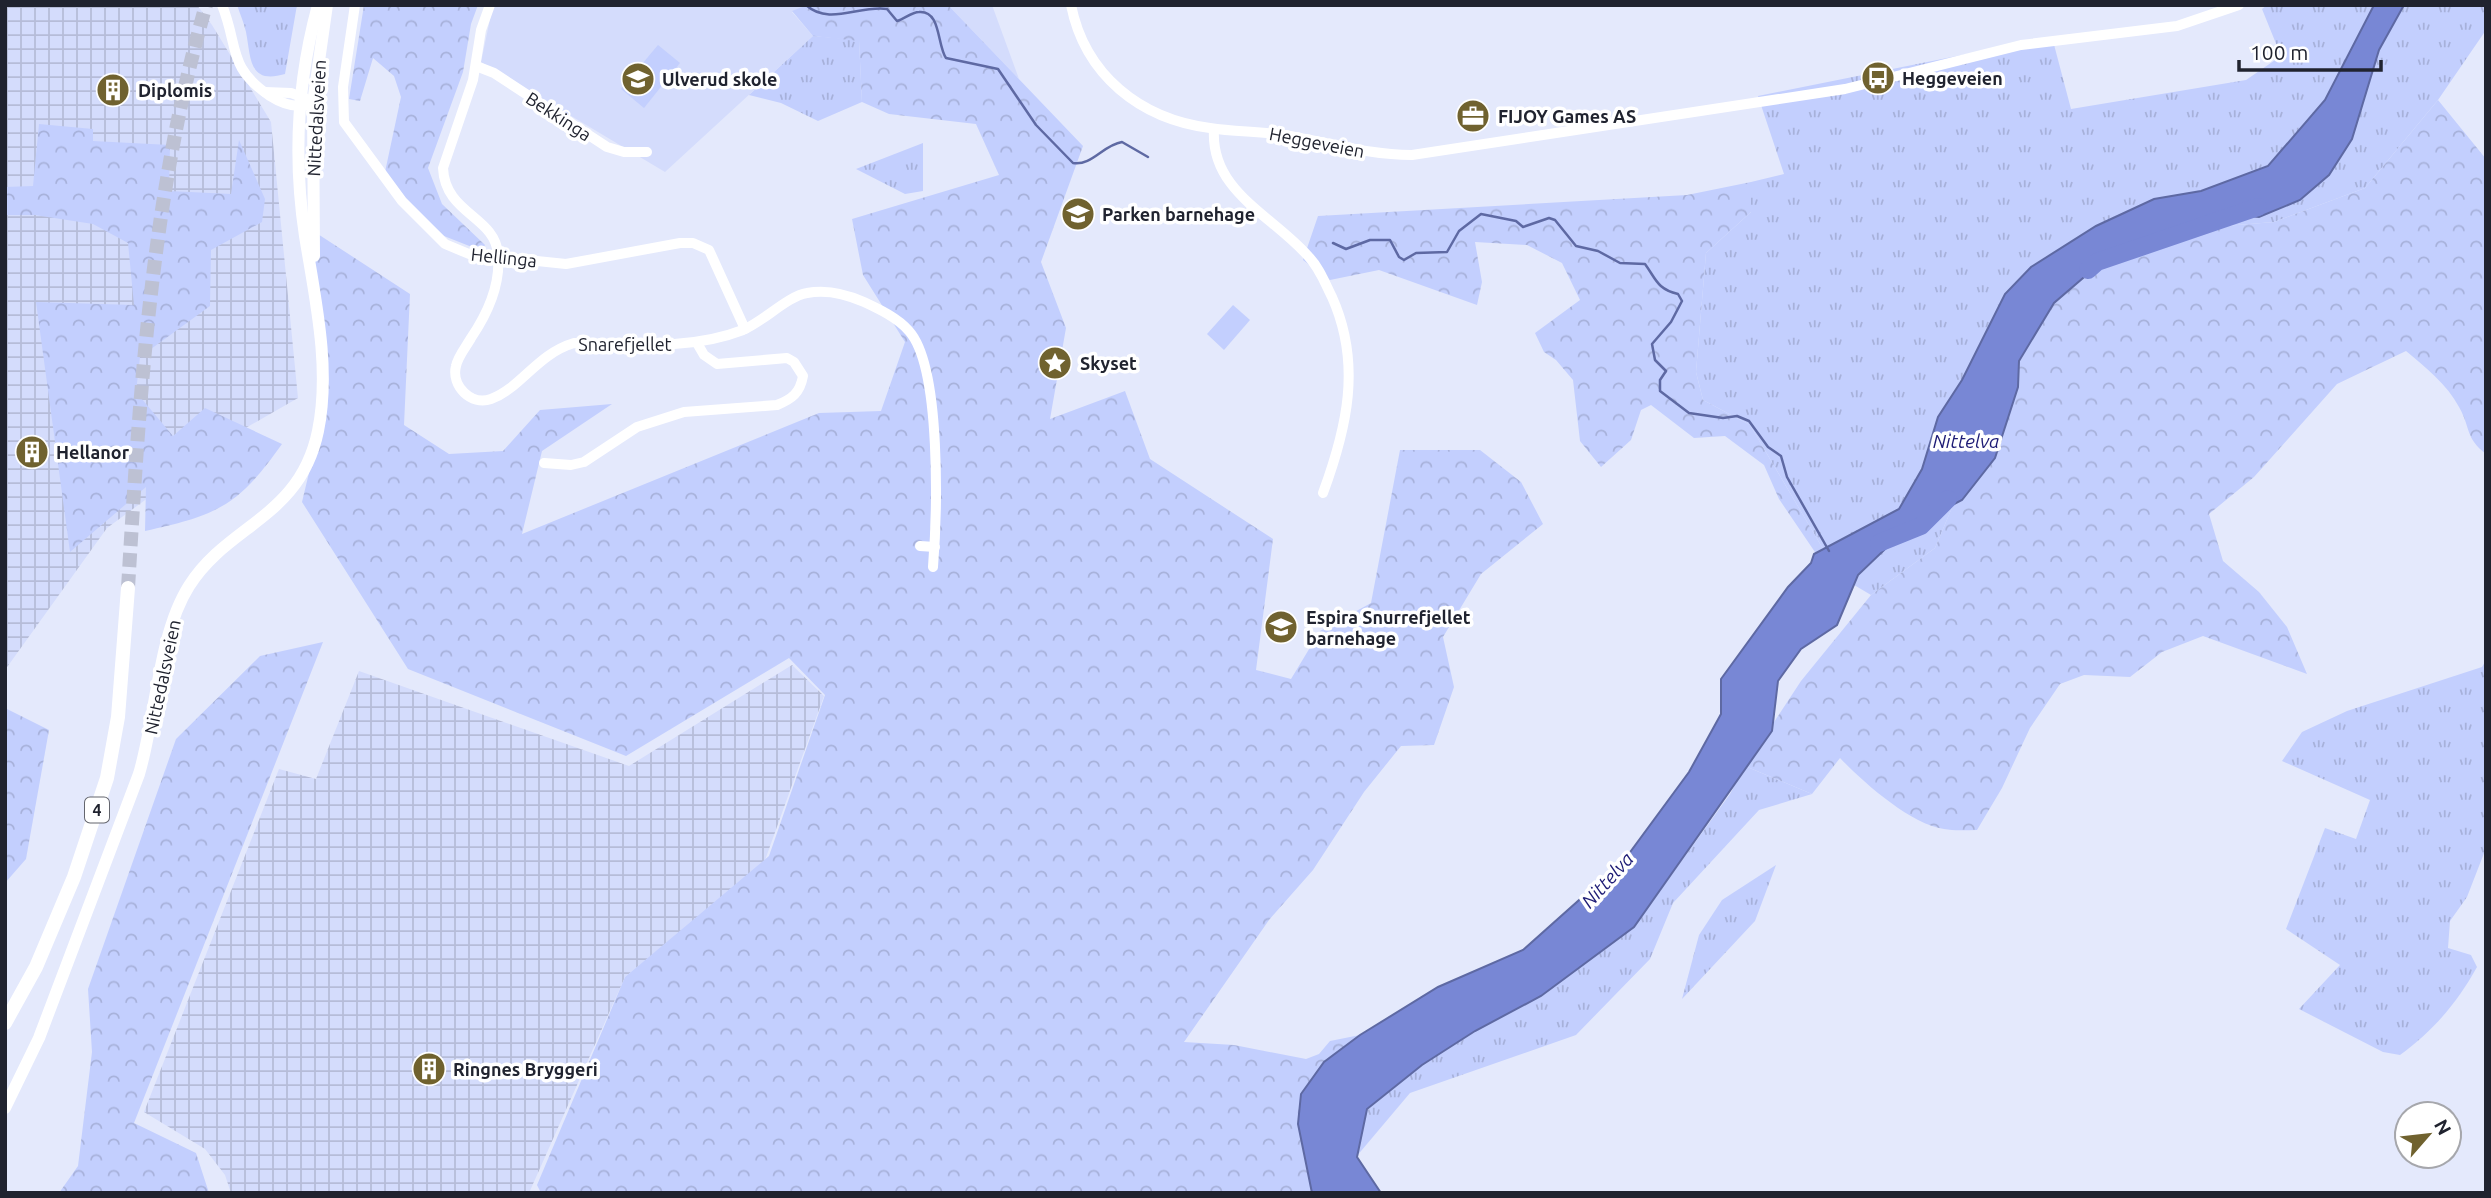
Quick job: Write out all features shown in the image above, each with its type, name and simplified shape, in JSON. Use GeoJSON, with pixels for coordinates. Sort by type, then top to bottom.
{"type":"FeatureCollection","features":[{"type":"Feature","properties":{"kind":"highway","name":"4"},"geometry":{"type":"LineString","coordinates":[[5,1023],[45,946],[91,831],[107,778],[118,717],[128,588]]}},
{"type":"Feature","properties":{"kind":"main road","name":"Nittedalsveien"},"geometry":{"type":"LineString","coordinates":[[5,1108],[39,1038],[139,774],[150,733],[166,644],[179,604],[201,570],[282,501],[300,475],[314,446],[322,395],[313,274],[298,167],[300,101],[318,5]]}},
{"type":"Feature","properties":{"kind":"main road","name":"Nittedalsveien"},"geometry":{"type":"LineString","coordinates":[[313,274],[313,103],[327,5]]}},
{"type":"Feature","properties":{"kind":"street"},"geometry":{"type":"LineString","coordinates":[[222,5],[240,67],[253,85],[264,92],[313,103]]}},
{"type":"Feature","properties":{"kind":"street","name":"Hellinga"},"geometry":{"type":"LineString","coordinates":[[355,5],[342,117],[348,130],[411,212],[445,244],[461,252],[566,264],[680,243],[701,245],[712,254],[745,329]]}},
{"type":"Feature","properties":{"kind":"street"},"geometry":{"type":"LineString","coordinates":[[490,5],[481,30],[477,66],[443,162],[444,180],[456,203],[490,232],[498,256]]}},
{"type":"Feature","properties":{"kind":"street","name":"Heggeveien"},"geometry":{"type":"LineString","coordinates":[[1071,5],[1087,52],[1119,90],[1152,113],[1214,129],[1249,130],[1386,155],[1423,154],[1867,85],[2014,46],[2164,29],[2200,20],[2239,5]]}},
{"type":"Feature","properties":{"kind":"street","name":"Bekkinga"},"geometry":{"type":"LineString","coordinates":[[477,66],[494,73],[607,147],[624,152],[647,152]]}},
{"type":"Feature","properties":{"kind":"street"},"geometry":{"type":"LineString","coordinates":[[1214,129],[1215,156],[1222,174],[1240,195],[1309,257],[1325,283],[1342,326],[1349,361],[1348,411],[1340,447],[1323,493]]}},
{"type":"Feature","properties":{"kind":"street","name":"Snarefjellet"},"geometry":{"type":"LineString","coordinates":[[498,256],[492,300],[456,367],[458,386],[471,398],[482,400],[495,397],[559,347],[574,343],[697,342],[745,329],[804,293],[825,290],[850,296],[880,309],[909,331],[925,363],[931,401],[933,567]]}},
{"type":"Feature","properties":{"kind":"street"},"geometry":{"type":"LineString","coordinates":[[544,463],[571,466],[584,462],[637,427],[684,412],[776,405],[787,401],[801,388],[803,376],[794,362],[787,358],[717,364],[704,355],[697,342]]}},
{"type":"Feature","properties":{"kind":"street"},"geometry":{"type":"LineString","coordinates":[[920,546],[934,547]]}},
{"type":"Feature","properties":{"kind":"shaded area"},"geometry":{"type":"Polygon","coordinates":[[[5,5],[197,5],[212,25],[271,122],[298,398],[235,434],[107,528],[5,670],[5,5]]]}},
{"type":"Feature","properties":{"kind":"shaded area","name":"Ulverud skole"},"geometry":{"type":"Polygon","coordinates":[[[493,5],[807,5],[792,12],[813,36],[665,172],[481,62],[493,5]]]}},
{"type":"Feature","properties":{"kind":"shaded area"},"geometry":{"type":"Polygon","coordinates":[[[948,5],[992,5],[1019,79],[948,5]]]}},
{"type":"Feature","properties":{"kind":"shaded area"},"geometry":{"type":"Polygon","coordinates":[[[792,665],[824,696],[764,863],[625,977],[529,1193],[231,1193],[225,1175],[205,1149],[144,1112],[279,769],[316,779],[359,671],[629,766],[792,665]]]}},
{"type":"Feature","properties":{"kind":"green space"},"geometry":{"type":"Polygon","coordinates":[[[237,5],[297,5],[285,74],[264,76],[258,72],[251,59],[237,5]]]}},
{"type":"Feature","properties":{"kind":"green space"},"geometry":{"type":"Polygon","coordinates":[[[364,5],[478,5],[471,24],[463,72],[428,168],[442,204],[485,245],[482,251],[444,236],[411,205],[385,172],[401,97],[394,76],[373,58],[360,101],[349,99],[364,5]]]}},
{"type":"Feature","properties":{"kind":"green space"},"geometry":{"type":"Polygon","coordinates":[[[807,5],[948,5],[1083,146],[1041,262],[1066,328],[1050,419],[1125,391],[1150,459],[1273,539],[1256,670],[1291,679],[1320,631],[1371,603],[1400,450],[1480,450],[1521,482],[1543,524],[1481,574],[1443,637],[1454,687],[1434,745],[1401,746],[1364,792],[1313,870],[1269,920],[1184,1042],[1234,1045],[1306,1059],[1319,1054],[1330,1041],[1360,1035],[1324,1062],[1298,1124],[1312,1193],[541,1193],[537,1185],[625,977],[769,856],[825,695],[789,658],[626,756],[408,669],[302,502],[313,456],[322,398],[304,225],[410,294],[404,425],[449,454],[503,451],[540,410],[612,404],[542,451],[522,534],[819,413],[881,411],[905,342],[863,275],[852,219],[999,175],[976,124],[889,114],[862,102],[859,41],[813,36],[792,11],[807,5]]]}},
{"type":"Feature","properties":{"kind":"green space"},"geometry":{"type":"Polygon","coordinates":[[[2267,5],[2486,5],[2486,30],[2438,100],[2365,188],[2274,222],[2200,228],[1962,484],[1935,548],[1871,595],[1839,576],[1750,425],[1703,400],[1696,372],[1706,253],[1751,212],[1751,182],[1784,174],[1758,96],[2052,37],[2071,109],[2246,80],[2281,56],[2262,9],[2267,5]]]}},
{"type":"Feature","properties":{"kind":"green space"},"geometry":{"type":"Polygon","coordinates":[[[813,36],[859,40],[862,102],[818,121],[781,103],[749,95],[813,36]]]}},
{"type":"Feature","properties":{"kind":"green space"},"geometry":{"type":"Polygon","coordinates":[[[658,45],[680,63],[644,108],[621,89],[658,45]]]}},
{"type":"Feature","properties":{"kind":"green space"},"geometry":{"type":"Polygon","coordinates":[[[2438,100],[2486,159],[2486,454],[2471,438],[2463,414],[2448,391],[2406,351],[2337,384],[2254,477],[2209,514],[2223,561],[2259,592],[2287,627],[2307,674],[2203,636],[2162,652],[2130,677],[2084,675],[2060,684],[2030,728],[2002,788],[1977,830],[1944,829],[1917,819],[1874,790],[1840,758],[1812,794],[1745,766],[1801,681],[1871,595],[1935,548],[2034,312],[2097,262],[2200,228],[2274,222],[2365,188],[2438,100]]]}},
{"type":"Feature","properties":{"kind":"green space"},"geometry":{"type":"Polygon","coordinates":[[[39,124],[93,129],[93,141],[170,145],[169,191],[231,194],[239,140],[265,199],[262,222],[211,250],[210,306],[140,357],[136,392],[173,436],[205,408],[282,444],[239,495],[209,513],[145,531],[146,487],[70,552],[36,302],[134,305],[128,243],[93,224],[35,215],[5,215],[5,187],[33,186],[39,124]]]}},
{"type":"Feature","properties":{"kind":"green space"},"geometry":{"type":"Polygon","coordinates":[[[923,143],[923,191],[905,194],[856,169],[923,143]]]}},
{"type":"Feature","properties":{"kind":"green space"},"geometry":{"type":"Polygon","coordinates":[[[1751,182],[1751,212],[1706,253],[1696,372],[1703,400],[1750,425],[1839,576],[1819,558],[1779,499],[1764,465],[1725,436],[1694,438],[1651,405],[1641,410],[1631,440],[1601,467],[1580,441],[1573,380],[1556,360],[1544,352],[1535,333],[1580,300],[1562,263],[1527,245],[1475,242],[1482,282],[1477,305],[1379,270],[1330,280],[1303,260],[1318,216],[1687,195],[1751,182]]]}},
{"type":"Feature","properties":{"kind":"green space"},"geometry":{"type":"Polygon","coordinates":[[[1233,305],[1250,320],[1224,350],[1207,334],[1233,305]]]}},
{"type":"Feature","properties":{"kind":"green space"},"geometry":{"type":"Polygon","coordinates":[[[323,642],[134,1123],[196,1153],[209,1193],[59,1193],[78,1166],[92,1052],[88,989],[176,739],[260,656],[323,642]]]}},
{"type":"Feature","properties":{"kind":"green space"},"geometry":{"type":"Polygon","coordinates":[[[2486,660],[2486,848],[2467,897],[2450,921],[2448,948],[2471,955],[2477,967],[2453,1004],[2424,1036],[2400,1055],[2383,1052],[2299,1009],[2340,965],[2286,929],[2325,828],[2356,839],[2370,800],[2282,761],[2302,732],[2347,711],[2482,667],[2486,660]]]}},
{"type":"Feature","properties":{"kind":"green space"},"geometry":{"type":"Polygon","coordinates":[[[5,708],[49,730],[26,859],[5,883],[5,708]]]}},
{"type":"Feature","properties":{"kind":"green space"},"geometry":{"type":"Polygon","coordinates":[[[1745,766],[1812,794],[1759,810],[1673,903],[1650,959],[1576,1035],[1410,1093],[1356,1157],[1367,1109],[1422,1065],[1634,927],[1730,794],[1745,766]]]}},
{"type":"Feature","properties":{"kind":"green space"},"geometry":{"type":"Polygon","coordinates":[[[1776,865],[1755,921],[1682,999],[1699,935],[1722,900],[1776,865]]]}},
{"type":"Feature","properties":{"kind":"water"},"geometry":{"type":"Polygon","coordinates":[[[2374,5],[2404,5],[2379,50],[2352,139],[2329,175],[2300,200],[2259,217],[2232,214],[2111,254],[2054,303],[2019,361],[2018,387],[1995,458],[1962,500],[1906,529],[1858,575],[1837,625],[1801,649],[1778,681],[1772,731],[1634,927],[1541,996],[1475,1031],[1422,1065],[1367,1109],[1357,1157],[1381,1193],[1312,1193],[1298,1124],[1301,1094],[1324,1062],[1360,1035],[1438,987],[1523,950],[1625,859],[1689,772],[1721,714],[1721,679],[1788,587],[1811,563],[1814,554],[1899,509],[1922,469],[1938,417],[1962,380],[2005,294],[2031,267],[2096,226],[2154,199],[2201,191],[2268,166],[2325,100],[2374,5]]]}},
{"type":"Feature","properties":{"kind":"waterway"},"geometry":{"type":"LineString","coordinates":[[806,5],[824,14],[887,9],[897,21],[916,12],[926,13],[935,22],[946,58],[998,69],[1036,125],[1073,163],[1086,161],[1122,142],[1148,157]]}},
{"type":"Feature","properties":{"kind":"waterway","name":"Nittelva"},"geometry":{"type":"LineString","coordinates":[[2088,270],[2097,262],[2258,207]]}},
{"type":"Feature","properties":{"kind":"waterway"},"geometry":{"type":"LineString","coordinates":[[1333,243],[1346,249],[1370,240],[1390,240],[1399,257],[1404,260],[1416,253],[1447,252],[1459,231],[1481,214],[1516,221],[1523,227],[1549,218],[1555,220],[1576,246],[1598,251],[1620,263],[1645,264],[1661,286],[1678,294],[1682,301],[1671,322],[1652,344],[1655,360],[1666,371],[1660,380],[1660,391],[1689,413],[1723,418],[1737,416],[1749,421],[1768,447],[1781,456],[1787,477],[1829,551]]}},
{"type":"Feature","properties":{"kind":"waterway","name":"Nittelva"},"geometry":{"type":"LineString","coordinates":[[1879,543],[1921,526],[1948,499]]}},
{"type":"Feature","properties":{"kind":"tunnel"},"geometry":{"type":"LineString","coordinates":[[128,588],[143,367],[160,221],[187,77],[206,5]]}},
{"type":"Feature","properties":{"kind":"place","name":"Heggeveien"},"geometry":{"type":"Point","coordinates":[1878,78]}},
{"type":"Feature","properties":{"kind":"place","name":"Ulverud skole"},"geometry":{"type":"Point","coordinates":[638,79]}},
{"type":"Feature","properties":{"kind":"place","name":"Diplomis"},"geometry":{"type":"Point","coordinates":[113,90]}},
{"type":"Feature","properties":{"kind":"place","name":"FIJOY Games AS"},"geometry":{"type":"Point","coordinates":[1473,116]}},
{"type":"Feature","properties":{"kind":"place","name":"Parken barnehage"},"geometry":{"type":"Point","coordinates":[1078,214]}},
{"type":"Feature","properties":{"kind":"place","name":"Skyset"},"geometry":{"type":"Point","coordinates":[1055,363]}},
{"type":"Feature","properties":{"kind":"place","name":"Hellanor"},"geometry":{"type":"Point","coordinates":[32,452]}},
{"type":"Feature","properties":{"kind":"place","name":"Espira Snurrefjellet barnehage"},"geometry":{"type":"Point","coordinates":[1281,627]}},
{"type":"Feature","properties":{"kind":"place","name":"Ringnes Bryggeri"},"geometry":{"type":"Point","coordinates":[429,1069]}}]}
